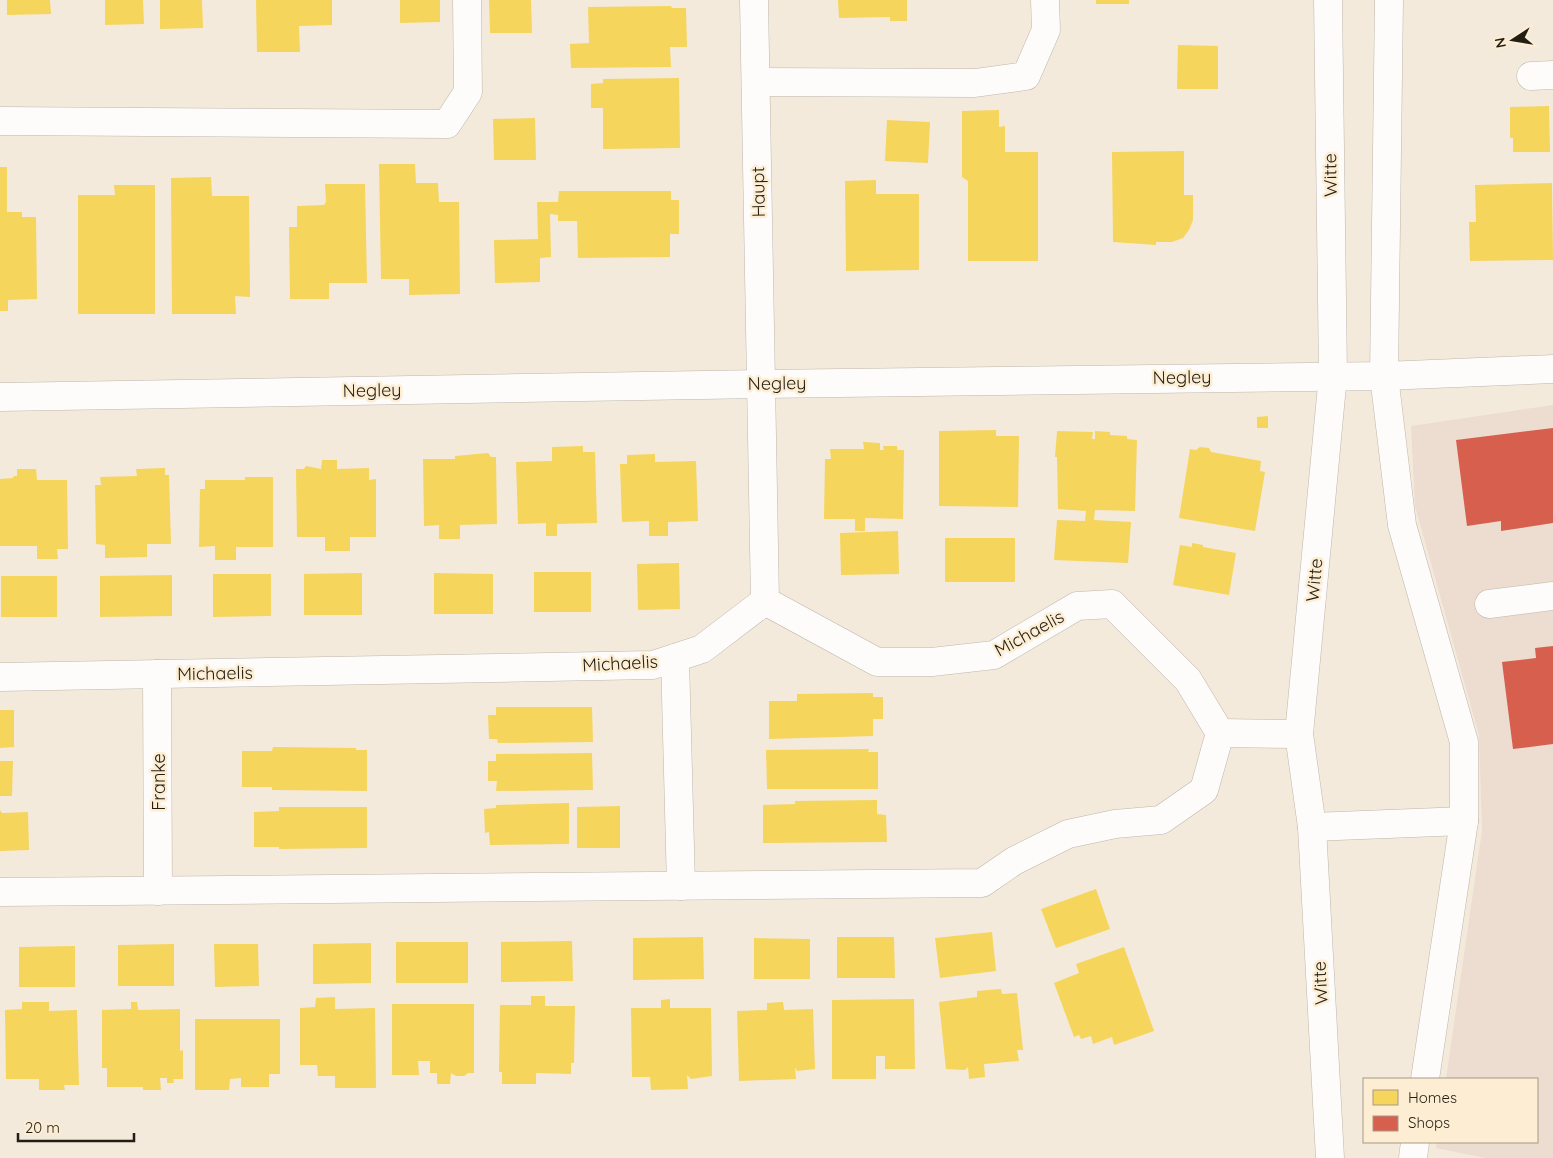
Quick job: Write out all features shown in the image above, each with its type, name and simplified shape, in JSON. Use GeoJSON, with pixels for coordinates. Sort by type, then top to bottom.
{"type":"FeatureCollection","features":[{"type":"Feature","properties":{"kind":"street"},"geometry":{"type":"LineString","coordinates":[[0,121],[447,124],[468,92],[467,0]]}},
{"type":"Feature","properties":{"kind":"street","name":"Haupt"},"geometry":{"type":"LineString","coordinates":[[754,0],[765,601]]}},
{"type":"Feature","properties":{"kind":"street"},"geometry":{"type":"LineString","coordinates":[[756,82],[976,83],[1026,76],[1046,30],[1045,0]]}},
{"type":"Feature","properties":{"kind":"street","name":"Witte"},"geometry":{"type":"LineString","coordinates":[[1328,0],[1333,375],[1299,734],[1312,827],[1330,1158]]}},
{"type":"Feature","properties":{"kind":"street"},"geometry":{"type":"LineString","coordinates":[[1390,0],[1384,376],[1402,526],[1464,742],[1464,821],[1425,1078]]}},
{"type":"Feature","properties":{"kind":"street","name":"Negley"},"geometry":{"type":"LineString","coordinates":[[0,397],[1333,375],[1384,376],[1553,369]]}},
{"type":"Feature","properties":{"kind":"street"},"geometry":{"type":"LineString","coordinates":[[1489,604],[1553,596]]}},
{"type":"Feature","properties":{"kind":"street","name":"Michaelis"},"geometry":{"type":"LineString","coordinates":[[0,677],[653,665],[702,650],[765,601],[877,662],[932,662],[994,655],[1077,606],[1112,604],[1188,680],[1220,733]]}},
{"type":"Feature","properties":{"kind":"street"},"geometry":{"type":"LineString","coordinates":[[675,658],[681,886]]}},
{"type":"Feature","properties":{"kind":"street","name":"Franke"},"geometry":{"type":"LineString","coordinates":[[157,674],[158,891]]}},
{"type":"Feature","properties":{"kind":"street"},"geometry":{"type":"LineString","coordinates":[[0,892],[982,884],[1014,861],[1068,834],[1115,824],[1161,820],[1204,790],[1220,733],[1299,734]]}},
{"type":"Feature","properties":{"kind":"street"},"geometry":{"type":"LineString","coordinates":[[1312,827],[1464,821]]}},
{"type":"Feature","properties":{"kind":"street"},"geometry":{"type":"LineString","coordinates":[[1413,1158],[1416,1143]]}},
{"type":"Feature","properties":{"kind":"shaded area"},"geometry":{"type":"Polygon","coordinates":[[[1553,405],[1553,1158],[1485,1158],[1436,1148],[1437,1143],[1538,1143],[1538,1078],[1446,1078],[1482,831],[1479,735],[1415,506],[1411,426],[1553,405]]]}},
{"type":"Feature","properties":{"kind":"building: Homes"},"geometry":{"type":"Polygon","coordinates":[[[7,0],[50,0],[51,14],[7,15],[7,0]]]}},
{"type":"Feature","properties":{"kind":"building: Homes"},"geometry":{"type":"Polygon","coordinates":[[[105,0],[143,0],[144,24],[105,25],[105,0]]]}},
{"type":"Feature","properties":{"kind":"building: Homes"},"geometry":{"type":"Polygon","coordinates":[[[160,0],[202,0],[203,28],[160,29],[160,0]]]}},
{"type":"Feature","properties":{"kind":"building: Homes"},"geometry":{"type":"Polygon","coordinates":[[[256,0],[332,0],[332,25],[299,26],[300,52],[257,52],[256,0]]]}},
{"type":"Feature","properties":{"kind":"building: Homes"},"geometry":{"type":"Polygon","coordinates":[[[400,0],[440,0],[440,22],[400,23],[400,0]]]}},
{"type":"Feature","properties":{"kind":"building: Homes"},"geometry":{"type":"Polygon","coordinates":[[[489,0],[531,0],[532,33],[490,33],[489,0]]]}},
{"type":"Feature","properties":{"kind":"building: Homes"},"geometry":{"type":"Polygon","coordinates":[[[838,0],[907,0],[907,21],[890,21],[890,17],[839,18],[838,0]]]}},
{"type":"Feature","properties":{"kind":"building: Homes"},"geometry":{"type":"Polygon","coordinates":[[[1096,0],[1129,0],[1129,4],[1096,4],[1096,0]]]}},
{"type":"Feature","properties":{"kind":"building: Homes"},"geometry":{"type":"Polygon","coordinates":[[[671,6],[672,8],[686,8],[687,47],[670,47],[671,67],[571,68],[570,44],[589,43],[588,7],[671,6]]]}},
{"type":"Feature","properties":{"kind":"building: Homes"},"geometry":{"type":"Polygon","coordinates":[[[1178,45],[1218,46],[1218,89],[1177,89],[1178,45]]]}},
{"type":"Feature","properties":{"kind":"building: Homes"},"geometry":{"type":"Polygon","coordinates":[[[679,78],[680,148],[603,149],[603,108],[591,108],[591,84],[603,83],[603,79],[679,78]]]}},
{"type":"Feature","properties":{"kind":"building: Homes"},"geometry":{"type":"Polygon","coordinates":[[[1549,106],[1550,152],[1513,152],[1513,138],[1510,138],[1510,107],[1549,106]]]}},
{"type":"Feature","properties":{"kind":"building: Homes"},"geometry":{"type":"Polygon","coordinates":[[[999,110],[999,127],[1005,126],[1005,152],[1038,152],[1038,261],[968,261],[968,181],[962,177],[962,111],[999,110]]]}},
{"type":"Feature","properties":{"kind":"building: Homes"},"geometry":{"type":"Polygon","coordinates":[[[535,118],[536,160],[494,160],[493,119],[535,118]]]}},
{"type":"Feature","properties":{"kind":"building: Homes"},"geometry":{"type":"Polygon","coordinates":[[[887,120],[930,122],[928,163],[885,161],[887,120]]]}},
{"type":"Feature","properties":{"kind":"building: Homes"},"geometry":{"type":"Polygon","coordinates":[[[1184,151],[1184,195],[1193,195],[1193,220],[1183,238],[1172,242],[1156,242],[1156,245],[1113,242],[1112,152],[1184,151]]]}},
{"type":"Feature","properties":{"kind":"building: Homes"},"geometry":{"type":"Polygon","coordinates":[[[379,164],[415,164],[416,183],[438,183],[439,202],[459,202],[460,294],[409,295],[409,279],[381,279],[379,164]]]}},
{"type":"Feature","properties":{"kind":"building: Homes"},"geometry":{"type":"Polygon","coordinates":[[[0,167],[7,167],[7,212],[22,212],[22,217],[36,217],[37,299],[8,300],[8,311],[0,311],[0,167]]]}},
{"type":"Feature","properties":{"kind":"building: Homes"},"geometry":{"type":"Polygon","coordinates":[[[211,177],[212,196],[249,196],[250,297],[235,296],[236,314],[172,314],[171,178],[211,177]]]}},
{"type":"Feature","properties":{"kind":"building: Homes"},"geometry":{"type":"Polygon","coordinates":[[[876,180],[876,194],[919,194],[919,270],[846,271],[845,181],[876,180]]]}},
{"type":"Feature","properties":{"kind":"building: Homes"},"geometry":{"type":"Polygon","coordinates":[[[1552,183],[1553,260],[1470,261],[1469,222],[1476,222],[1475,185],[1552,183]]]}},
{"type":"Feature","properties":{"kind":"building: Homes"},"geometry":{"type":"Polygon","coordinates":[[[325,184],[365,184],[367,283],[329,283],[329,299],[290,299],[289,227],[297,227],[297,206],[324,205],[326,202],[325,184]]]}},
{"type":"Feature","properties":{"kind":"building: Homes"},"geometry":{"type":"Polygon","coordinates":[[[114,185],[155,185],[155,314],[78,314],[78,195],[115,195],[114,185]]]}},
{"type":"Feature","properties":{"kind":"building: Homes"},"geometry":{"type":"Polygon","coordinates":[[[559,191],[671,191],[671,200],[679,200],[679,234],[670,234],[670,257],[578,258],[577,221],[558,221],[558,215],[550,214],[551,257],[540,258],[540,282],[495,283],[494,240],[538,239],[537,202],[558,202],[559,191]]]}},
{"type":"Feature","properties":{"kind":"building: Homes"},"geometry":{"type":"Polygon","coordinates":[[[1268,416],[1268,428],[1257,428],[1257,417],[1268,416]]]}},
{"type":"Feature","properties":{"kind":"building: Homes"},"geometry":{"type":"Polygon","coordinates":[[[996,430],[996,436],[1019,436],[1018,507],[939,506],[939,431],[996,430]]]}},
{"type":"Feature","properties":{"kind":"building: Homes"},"geometry":{"type":"Polygon","coordinates":[[[1057,431],[1093,432],[1092,439],[1095,439],[1095,431],[1110,432],[1110,435],[1127,436],[1127,439],[1137,440],[1135,511],[1095,510],[1094,520],[1131,522],[1128,563],[1054,560],[1057,520],[1085,521],[1086,511],[1058,509],[1057,457],[1055,457],[1057,431]]]}},
{"type":"Feature","properties":{"kind":"building: Homes"},"geometry":{"type":"Polygon","coordinates":[[[863,442],[880,443],[880,450],[884,450],[883,446],[897,446],[897,450],[904,450],[903,519],[865,518],[865,531],[855,531],[855,519],[824,519],[825,459],[831,459],[830,449],[864,449],[863,442]]]}},
{"type":"Feature","properties":{"kind":"building: Homes"},"geometry":{"type":"Polygon","coordinates":[[[583,446],[583,452],[595,452],[597,523],[557,524],[557,536],[546,536],[546,523],[518,524],[516,462],[552,461],[552,447],[583,446]]]}},
{"type":"Feature","properties":{"kind":"building: Homes"},"geometry":{"type":"Polygon","coordinates":[[[1200,447],[1209,448],[1211,452],[1261,461],[1260,471],[1265,472],[1255,531],[1179,518],[1190,449],[1196,450],[1200,447]]]}},
{"type":"Feature","properties":{"kind":"building: Homes"},"geometry":{"type":"Polygon","coordinates":[[[488,453],[491,457],[496,457],[497,524],[460,525],[460,539],[439,539],[439,525],[424,526],[423,459],[455,459],[455,456],[488,453]]]}},
{"type":"Feature","properties":{"kind":"building: Homes"},"geometry":{"type":"Polygon","coordinates":[[[655,454],[655,462],[696,461],[698,521],[668,522],[668,536],[649,536],[649,521],[622,522],[620,464],[627,464],[627,455],[655,454]]]}},
{"type":"Feature","properties":{"kind":"building: Homes"},"geometry":{"type":"Polygon","coordinates":[[[322,460],[337,460],[337,469],[369,468],[369,480],[376,479],[376,537],[350,537],[350,551],[325,551],[325,537],[297,537],[296,469],[304,469],[306,466],[321,469],[322,460]]]}},
{"type":"Feature","properties":{"kind":"building: Homes"},"geometry":{"type":"Polygon","coordinates":[[[165,468],[165,475],[169,475],[171,544],[147,544],[147,557],[105,558],[105,545],[96,544],[95,485],[101,485],[100,477],[137,476],[136,469],[165,468]]]}},
{"type":"Feature","properties":{"kind":"building: Homes"},"geometry":{"type":"Polygon","coordinates":[[[17,469],[36,469],[37,480],[67,480],[68,549],[57,549],[58,559],[37,559],[37,546],[0,546],[0,479],[17,476],[17,469]]]}},
{"type":"Feature","properties":{"kind":"building: Homes"},"geometry":{"type":"Polygon","coordinates":[[[245,477],[273,477],[273,547],[236,547],[236,560],[215,560],[215,546],[199,547],[200,489],[205,489],[205,480],[245,480],[245,477]]]}},
{"type":"Feature","properties":{"kind":"building: Homes"},"geometry":{"type":"Polygon","coordinates":[[[898,531],[899,574],[841,575],[840,533],[898,531]]]}},
{"type":"Feature","properties":{"kind":"building: Homes"},"geometry":{"type":"Polygon","coordinates":[[[945,538],[1015,538],[1015,582],[945,582],[945,538]]]}},
{"type":"Feature","properties":{"kind":"building: Homes"},"geometry":{"type":"Polygon","coordinates":[[[1192,543],[1236,553],[1229,595],[1173,585],[1180,545],[1192,547],[1192,543]]]}},
{"type":"Feature","properties":{"kind":"building: Homes"},"geometry":{"type":"Polygon","coordinates":[[[679,563],[680,609],[638,610],[637,564],[679,563]]]}},
{"type":"Feature","properties":{"kind":"building: Homes"},"geometry":{"type":"Polygon","coordinates":[[[534,572],[591,572],[591,612],[534,612],[534,572]]]}},
{"type":"Feature","properties":{"kind":"building: Homes"},"geometry":{"type":"Polygon","coordinates":[[[362,573],[362,615],[304,615],[304,574],[362,573]]]}},
{"type":"Feature","properties":{"kind":"building: Homes"},"geometry":{"type":"Polygon","coordinates":[[[434,573],[493,574],[493,614],[434,614],[434,573]]]}},
{"type":"Feature","properties":{"kind":"building: Homes"},"geometry":{"type":"Polygon","coordinates":[[[213,574],[271,574],[271,616],[213,617],[213,574]]]}},
{"type":"Feature","properties":{"kind":"building: Homes"},"geometry":{"type":"Polygon","coordinates":[[[172,575],[172,616],[100,617],[100,576],[172,575]]]}},
{"type":"Feature","properties":{"kind":"building: Homes"},"geometry":{"type":"Polygon","coordinates":[[[1,576],[57,576],[57,617],[1,617],[1,576]]]}},
{"type":"Feature","properties":{"kind":"building: Homes"},"geometry":{"type":"Polygon","coordinates":[[[873,693],[873,697],[883,697],[883,719],[873,719],[873,736],[769,739],[769,701],[797,701],[797,694],[873,693]]]}},
{"type":"Feature","properties":{"kind":"building: Homes"},"geometry":{"type":"Polygon","coordinates":[[[496,707],[592,707],[593,742],[498,743],[497,739],[489,739],[488,715],[496,715],[496,707]]]}},
{"type":"Feature","properties":{"kind":"building: Homes"},"geometry":{"type":"Polygon","coordinates":[[[0,710],[14,710],[14,747],[0,748],[0,710]]]}},
{"type":"Feature","properties":{"kind":"building: Homes"},"geometry":{"type":"Polygon","coordinates":[[[273,747],[356,748],[356,750],[367,750],[367,791],[272,790],[272,787],[242,787],[242,751],[272,751],[273,747]]]}},
{"type":"Feature","properties":{"kind":"building: Homes"},"geometry":{"type":"Polygon","coordinates":[[[869,749],[868,752],[878,752],[878,789],[767,789],[766,750],[869,749]]]}},
{"type":"Feature","properties":{"kind":"building: Homes"},"geometry":{"type":"Polygon","coordinates":[[[592,753],[593,790],[496,791],[497,781],[488,781],[488,761],[496,761],[496,754],[592,753]]]}},
{"type":"Feature","properties":{"kind":"building: Homes"},"geometry":{"type":"Polygon","coordinates":[[[0,761],[13,761],[12,796],[0,796],[0,761]]]}},
{"type":"Feature","properties":{"kind":"building: Homes"},"geometry":{"type":"Polygon","coordinates":[[[877,800],[877,814],[886,815],[887,842],[763,843],[763,805],[795,804],[795,801],[877,800]]]}},
{"type":"Feature","properties":{"kind":"building: Homes"},"geometry":{"type":"Polygon","coordinates":[[[569,803],[569,844],[490,845],[489,832],[485,833],[484,809],[496,808],[496,805],[569,803]]]}},
{"type":"Feature","properties":{"kind":"building: Homes"},"geometry":{"type":"Polygon","coordinates":[[[620,806],[620,848],[577,848],[577,807],[620,806]]]}},
{"type":"Feature","properties":{"kind":"building: Homes"},"geometry":{"type":"Polygon","coordinates":[[[279,807],[367,807],[367,848],[279,849],[279,847],[254,847],[254,812],[279,811],[279,807]]]}},
{"type":"Feature","properties":{"kind":"building: Homes"},"geometry":{"type":"Polygon","coordinates":[[[0,810],[2,813],[28,812],[29,850],[0,851],[0,810]]]}},
{"type":"Feature","properties":{"kind":"building: Homes"},"geometry":{"type":"Polygon","coordinates":[[[1096,889],[1110,929],[1056,948],[1041,909],[1096,889]]]}},
{"type":"Feature","properties":{"kind":"building: Homes"},"geometry":{"type":"Polygon","coordinates":[[[992,932],[996,971],[940,978],[935,938],[992,932]]]}},
{"type":"Feature","properties":{"kind":"building: Homes"},"geometry":{"type":"Polygon","coordinates":[[[703,937],[704,979],[633,980],[633,938],[703,937]]]}},
{"type":"Feature","properties":{"kind":"building: Homes"},"geometry":{"type":"Polygon","coordinates":[[[837,937],[894,937],[895,978],[837,978],[837,937]]]}},
{"type":"Feature","properties":{"kind":"building: Homes"},"geometry":{"type":"Polygon","coordinates":[[[754,938],[810,939],[810,979],[754,979],[754,938]]]}},
{"type":"Feature","properties":{"kind":"building: Homes"},"geometry":{"type":"Polygon","coordinates":[[[572,941],[573,981],[501,982],[501,942],[572,941]]]}},
{"type":"Feature","properties":{"kind":"building: Homes"},"geometry":{"type":"Polygon","coordinates":[[[396,942],[468,942],[468,983],[396,983],[396,942]]]}},
{"type":"Feature","properties":{"kind":"building: Homes"},"geometry":{"type":"Polygon","coordinates":[[[371,943],[371,983],[313,984],[313,944],[371,943]]]}},
{"type":"Feature","properties":{"kind":"building: Homes"},"geometry":{"type":"Polygon","coordinates":[[[174,944],[174,986],[118,986],[118,945],[174,944]]]}},
{"type":"Feature","properties":{"kind":"building: Homes"},"geometry":{"type":"Polygon","coordinates":[[[214,944],[258,944],[259,986],[215,987],[214,944]]]}},
{"type":"Feature","properties":{"kind":"building: Homes"},"geometry":{"type":"Polygon","coordinates":[[[75,946],[75,987],[19,987],[19,947],[75,946]]]}},
{"type":"Feature","properties":{"kind":"building: Homes"},"geometry":{"type":"Polygon","coordinates":[[[1124,947],[1154,1031],[1114,1045],[1112,1037],[1093,1044],[1091,1036],[1081,1039],[1079,1035],[1074,1037],[1054,983],[1079,973],[1076,964],[1124,947]]]}},
{"type":"Feature","properties":{"kind":"building: Homes"},"geometry":{"type":"Polygon","coordinates":[[[1001,989],[1002,994],[1017,993],[1023,1050],[1017,1050],[1019,1061],[984,1064],[985,1077],[969,1079],[968,1067],[965,1070],[946,1069],[939,1002],[977,997],[977,991],[1001,989]]]}},
{"type":"Feature","properties":{"kind":"building: Homes"},"geometry":{"type":"Polygon","coordinates":[[[531,996],[545,996],[545,1006],[575,1006],[574,1063],[571,1063],[571,1074],[536,1073],[536,1084],[502,1084],[502,1072],[499,1072],[500,1005],[531,1005],[531,996]]]}},
{"type":"Feature","properties":{"kind":"building: Homes"},"geometry":{"type":"Polygon","coordinates":[[[335,997],[335,1009],[375,1008],[376,1088],[335,1088],[335,1076],[318,1076],[317,1065],[300,1065],[300,1008],[315,1007],[316,998],[335,997]]]}},
{"type":"Feature","properties":{"kind":"building: Homes"},"geometry":{"type":"Polygon","coordinates":[[[670,999],[670,1008],[711,1008],[712,1076],[691,1079],[687,1075],[688,1089],[651,1090],[650,1077],[632,1077],[631,1008],[661,1008],[661,1000],[670,999]]]}},
{"type":"Feature","properties":{"kind":"building: Homes"},"geometry":{"type":"Polygon","coordinates":[[[914,999],[915,1069],[885,1069],[885,1056],[876,1056],[876,1079],[832,1079],[832,1000],[914,999]]]}},
{"type":"Feature","properties":{"kind":"building: Homes"},"geometry":{"type":"Polygon","coordinates":[[[22,1002],[49,1002],[49,1011],[77,1010],[79,1085],[64,1085],[65,1090],[39,1090],[39,1079],[6,1079],[5,1010],[22,1009],[22,1002]]]}},
{"type":"Feature","properties":{"kind":"building: Homes"},"geometry":{"type":"Polygon","coordinates":[[[131,1002],[137,1002],[138,1010],[180,1009],[180,1051],[183,1050],[183,1079],[173,1079],[174,1083],[167,1083],[167,1078],[160,1078],[161,1090],[143,1090],[143,1087],[107,1087],[107,1068],[102,1068],[102,1010],[131,1009],[131,1002]]]}},
{"type":"Feature","properties":{"kind":"building: Homes"},"geometry":{"type":"Polygon","coordinates":[[[783,1002],[784,1010],[813,1009],[815,1069],[797,1071],[795,1067],[796,1079],[739,1081],[737,1011],[767,1010],[767,1003],[783,1002]]]}},
{"type":"Feature","properties":{"kind":"building: Homes"},"geometry":{"type":"Polygon","coordinates":[[[392,1004],[474,1004],[474,1073],[456,1076],[451,1073],[450,1084],[437,1084],[437,1073],[430,1073],[430,1061],[418,1061],[419,1075],[392,1075],[392,1004]]]}},
{"type":"Feature","properties":{"kind":"building: Homes"},"geometry":{"type":"Polygon","coordinates":[[[195,1019],[280,1019],[280,1074],[269,1074],[269,1087],[241,1087],[241,1078],[230,1079],[229,1090],[195,1090],[195,1019]]]}},
{"type":"Feature","properties":{"kind":"building: Shops"},"geometry":{"type":"Polygon","coordinates":[[[1553,428],[1553,523],[1501,531],[1501,521],[1467,526],[1456,440],[1553,428]]]}},
{"type":"Feature","properties":{"kind":"building: Shops"},"geometry":{"type":"Polygon","coordinates":[[[1553,646],[1553,744],[1513,749],[1502,662],[1536,658],[1535,648],[1553,646]]]}}]}
